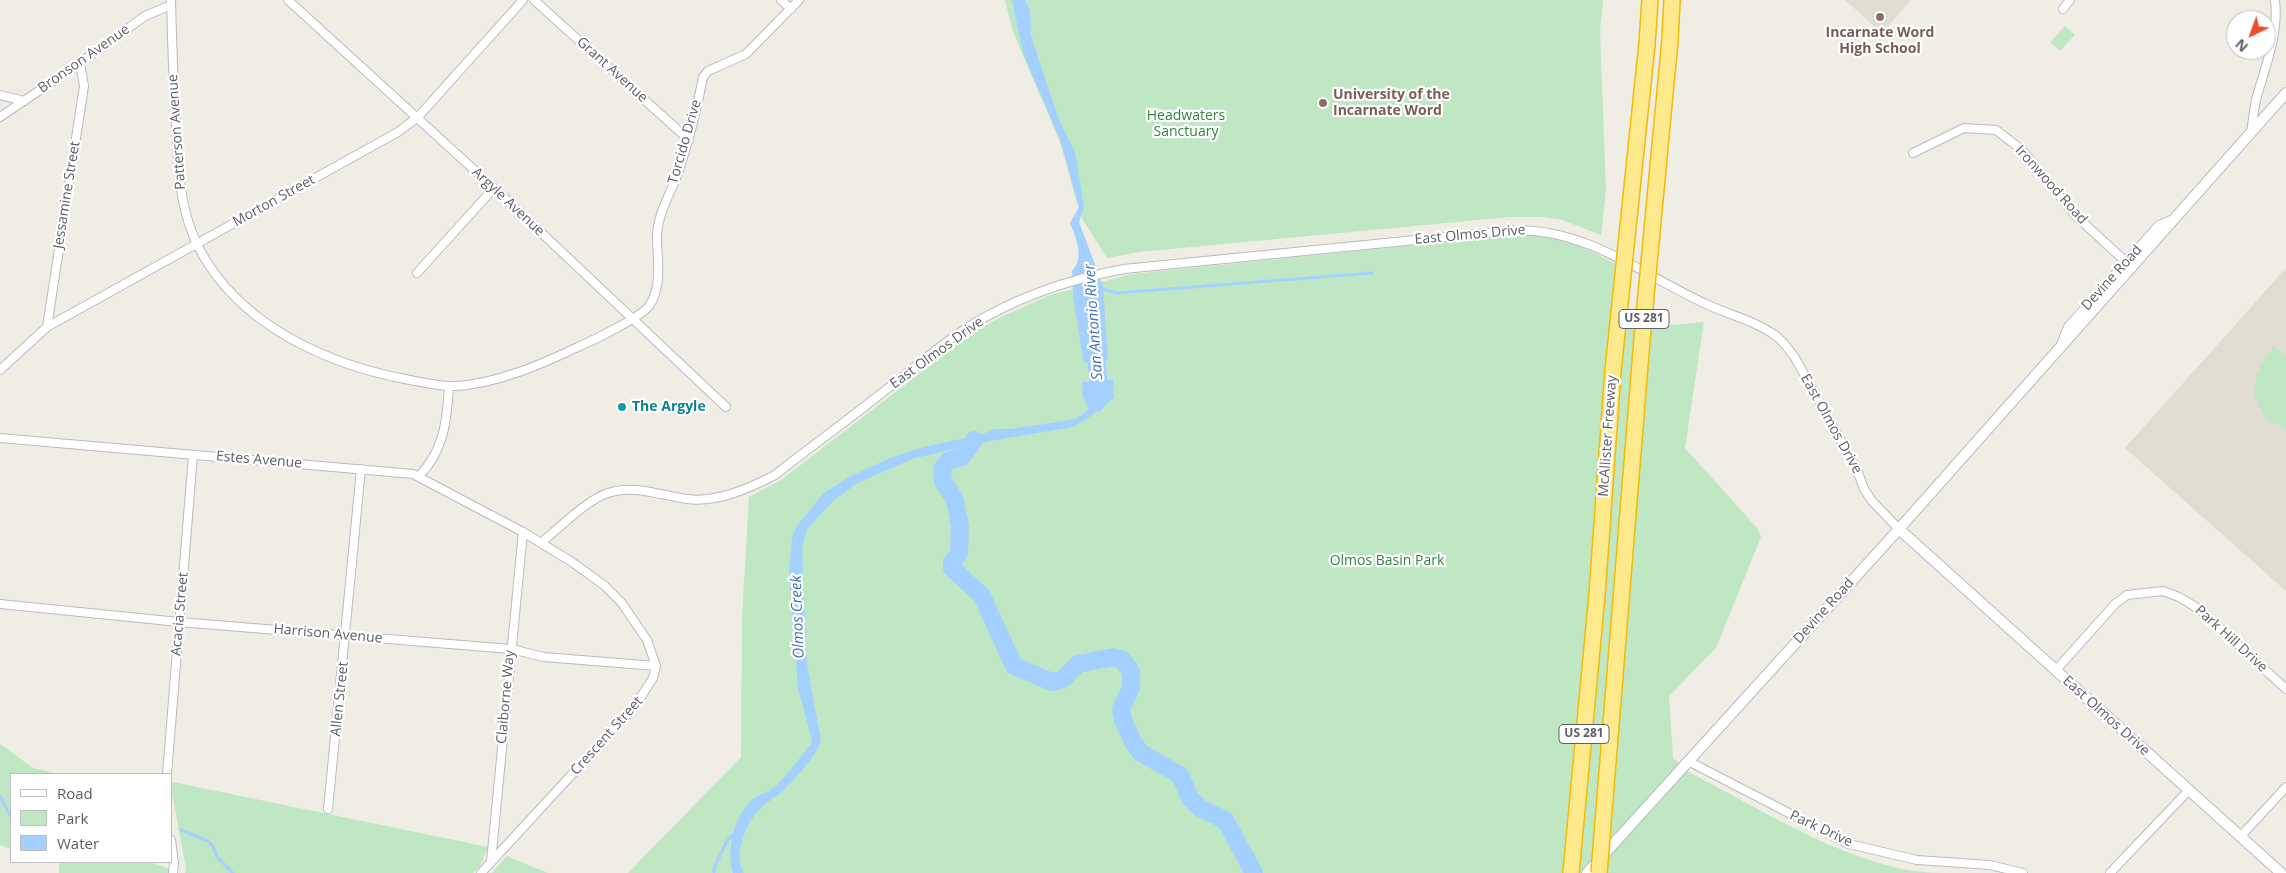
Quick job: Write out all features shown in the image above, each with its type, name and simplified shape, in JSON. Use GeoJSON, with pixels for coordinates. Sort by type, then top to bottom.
{"type":"FeatureCollection","features":[{"type":"Feature","properties":{"kind":"highway","name":"McAllister Freeway"},"geometry":{"type":"LineString","coordinates":[[1571,873],[1597,595],[1613,371],[1650,0]]}},
{"type":"Feature","properties":{"kind":"highway","name":"McAllister Freeway"},"geometry":{"type":"LineString","coordinates":[[1599,873],[1643,327],[1670,40],[1672,0]]}},
{"type":"Feature","properties":{"kind":"street","name":"Argyle Avenue"},"geometry":{"type":"LineString","coordinates":[[288,0],[418,117],[726,407]]}},
{"type":"Feature","properties":{"kind":"street","name":"Morton Street"},"geometry":{"type":"LineString","coordinates":[[0,370],[47,327],[398,132],[418,117],[523,0]]}},
{"type":"Feature","properties":{"kind":"street","name":"Grant Avenue"},"geometry":{"type":"LineString","coordinates":[[534,0],[689,140]]}},
{"type":"Feature","properties":{"kind":"street"},"geometry":{"type":"LineString","coordinates":[[781,0],[791,9]]}},
{"type":"Feature","properties":{"kind":"street","name":"Torcido Drive"},"geometry":{"type":"LineString","coordinates":[[631,318],[646,310],[655,291],[658,251],[657,236],[660,219],[689,140],[703,77],[708,71],[746,54],[799,0]]}},
{"type":"Feature","properties":{"kind":"street"},"geometry":{"type":"LineString","coordinates":[[2063,9],[2070,0]]}},
{"type":"Feature","properties":{"kind":"street"},"geometry":{"type":"LineString","coordinates":[[2252,132],[2257,97],[2272,42],[2277,11],[2275,0]]}},
{"type":"Feature","properties":{"kind":"street","name":"Bronson Avenue"},"geometry":{"type":"LineString","coordinates":[[0,117],[145,16],[172,3]]}},
{"type":"Feature","properties":{"kind":"street","name":"Patterson Avenue"},"geometry":{"type":"LineString","coordinates":[[172,3],[173,72],[179,184],[184,207],[197,244],[223,284],[240,301],[276,330],[318,353],[376,374],[449,386],[490,379],[539,365],[606,334],[631,318]]}},
{"type":"Feature","properties":{"kind":"street","name":"Jessamine Street"},"geometry":{"type":"LineString","coordinates":[[47,327],[84,86],[80,63]]}},
{"type":"Feature","properties":{"kind":"street","name":"Devine Road"},"geometry":{"type":"LineString","coordinates":[[1587,873],[1899,529],[2286,93]]}},
{"type":"Feature","properties":{"kind":"street"},"geometry":{"type":"LineString","coordinates":[[0,95],[24,101]]}},
{"type":"Feature","properties":{"kind":"street","name":"Ironwood Road"},"geometry":{"type":"LineString","coordinates":[[1913,153],[1964,128],[1996,130],[2022,150],[2076,216],[2126,262]]}},
{"type":"Feature","properties":{"kind":"street"},"geometry":{"type":"LineString","coordinates":[[417,273],[494,188]]}},
{"type":"Feature","properties":{"kind":"street","name":"Devine Road"},"geometry":{"type":"LineString","coordinates":[[2059,348],[2068,327],[2159,225],[2175,218]]}},
{"type":"Feature","properties":{"kind":"street","name":"East Olmos Drive"},"geometry":{"type":"LineString","coordinates":[[541,543],[595,498],[610,492],[650,491],[689,499],[705,499],[747,488],[761,482],[775,475],[925,358],[968,328],[996,311],[1094,275],[1124,270],[1516,230],[1540,230],[1575,238],[1649,272],[1706,304],[1756,324],[1777,336],[1794,356],[1872,501],[1899,529],[2281,873]]}},
{"type":"Feature","properties":{"kind":"street"},"geometry":{"type":"LineString","coordinates":[[449,386],[443,436],[436,455],[419,476],[523,532],[588,573],[620,602],[647,640],[656,666]]}},
{"type":"Feature","properties":{"kind":"street","name":"Estes Avenue"},"geometry":{"type":"LineString","coordinates":[[0,438],[361,469],[419,476]]}},
{"type":"Feature","properties":{"kind":"street","name":"Acacia Street"},"geometry":{"type":"LineString","coordinates":[[167,773],[193,455]]}},
{"type":"Feature","properties":{"kind":"street","name":"Allen Street"},"geometry":{"type":"LineString","coordinates":[[328,809],[361,469]]}},
{"type":"Feature","properties":{"kind":"street","name":"Claiborne Way"},"geometry":{"type":"LineString","coordinates":[[492,862],[523,532]]}},
{"type":"Feature","properties":{"kind":"street","name":"Park Hill Drive"},"geometry":{"type":"LineString","coordinates":[[2056,670],[2115,604],[2127,595],[2163,591],[2179,597],[2199,609],[2286,689]]}},
{"type":"Feature","properties":{"kind":"street","name":"Harrison Avenue"},"geometry":{"type":"LineString","coordinates":[[0,604],[179,622],[511,649],[544,658],[656,666]]}},
{"type":"Feature","properties":{"kind":"street","name":"Crescent Street"},"geometry":{"type":"LineString","coordinates":[[481,873],[635,706],[653,678],[656,666]]}},
{"type":"Feature","properties":{"kind":"street","name":"Park Drive"},"geometry":{"type":"LineString","coordinates":[[1688,761],[1849,844],[1918,860],[1990,864],[2023,873]]}},
{"type":"Feature","properties":{"kind":"street"},"geometry":{"type":"LineString","coordinates":[[2240,836],[2286,787]]}},
{"type":"Feature","properties":{"kind":"street"},"geometry":{"type":"LineString","coordinates":[[2110,873],[2189,790]]}},
{"type":"Feature","properties":{"kind":"street"},"geometry":{"type":"LineString","coordinates":[[172,848],[173,873]]}},
{"type":"Feature","properties":{"kind":"shaded area","name":"Incarnate Word High School"},"geometry":{"type":"Polygon","coordinates":[[[1845,0],[1911,0],[1882,33],[1845,0]]]}},
{"type":"Feature","properties":{"kind":"shaded area"},"geometry":{"type":"Polygon","coordinates":[[[2286,268],[2286,591],[2125,448],[2286,268]]]}},
{"type":"Feature","properties":{"kind":"green space","name":"Headwaters Sanctuary"},"geometry":{"type":"Polygon","coordinates":[[[1005,0],[1603,0],[1600,30],[1606,191],[1601,235],[1560,219],[1510,217],[1139,252],[1107,258],[1081,217],[1060,142],[1013,32],[1005,0]]]}},
{"type":"Feature","properties":{"kind":"green space"},"geometry":{"type":"Polygon","coordinates":[[[2065,26],[2075,35],[2060,51],[2050,42],[2065,26]]]}},
{"type":"Feature","properties":{"kind":"green space","name":"Olmos Basin Park"},"geometry":{"type":"Polygon","coordinates":[[[1536,234],[1559,239],[1620,266],[1614,330],[1704,322],[1685,448],[1757,528],[1761,537],[1716,648],[1669,696],[1673,758],[1689,772],[1779,820],[1844,851],[1908,870],[1940,873],[628,873],[741,757],[742,617],[749,497],[781,480],[972,333],[1001,317],[1050,295],[1132,274],[1536,234]]]}},
{"type":"Feature","properties":{"kind":"green space"},"geometry":{"type":"Polygon","coordinates":[[[2273,346],[2286,355],[2286,431],[2265,417],[2254,395],[2256,375],[2273,346]]]}},
{"type":"Feature","properties":{"kind":"green space"},"geometry":{"type":"Polygon","coordinates":[[[0,744],[33,768],[55,773],[10,773],[10,849],[0,845],[0,744]]]}},
{"type":"Feature","properties":{"kind":"green space"},"geometry":{"type":"Polygon","coordinates":[[[173,782],[488,847],[480,866],[473,873],[185,873],[186,868],[172,793],[173,782]]]}},
{"type":"Feature","properties":{"kind":"green space"},"geometry":{"type":"Polygon","coordinates":[[[507,856],[548,873],[492,873],[507,856]]]}},
{"type":"Feature","properties":{"kind":"green space"},"geometry":{"type":"Polygon","coordinates":[[[59,863],[152,863],[170,869],[169,873],[59,873],[59,863]]]}},
{"type":"Feature","properties":{"kind":"water"},"geometry":{"type":"Polygon","coordinates":[[[1012,0],[1025,0],[1030,10],[1031,36],[1060,122],[1075,152],[1084,207],[1079,222],[1103,286],[1108,359],[1084,363],[1073,297],[1072,271],[1076,266],[1079,254],[1070,223],[1079,207],[1061,142],[1023,53],[1012,0]]]}},
{"type":"Feature","properties":{"kind":"water","name":"Olmos Creek"},"geometry":{"type":"Polygon","coordinates":[[[1113,380],[1114,398],[1073,427],[984,442],[912,459],[856,484],[833,501],[807,529],[802,548],[807,664],[821,741],[814,755],[796,777],[778,795],[761,807],[748,825],[740,850],[741,866],[744,873],[733,873],[730,855],[732,836],[743,810],[751,800],[772,789],[782,780],[811,744],[812,739],[798,689],[789,568],[793,533],[800,522],[824,493],[851,476],[890,458],[923,447],[980,435],[995,429],[1011,429],[1076,419],[1089,409],[1083,397],[1082,382],[1113,380]]]}},
{"type":"Feature","properties":{"kind":"waterway"},"geometry":{"type":"LineString","coordinates":[[1100,288],[1117,293],[1372,273]]}},
{"type":"Feature","properties":{"kind":"waterway","name":"San Antonio River"},"geometry":{"type":"LineString","coordinates":[[1094,338],[1100,397],[1096,403]]}},
{"type":"Feature","properties":{"kind":"waterway","name":"San Antonio River"},"geometry":{"type":"LineString","coordinates":[[974,440],[962,457],[948,461],[942,469],[943,481],[955,500],[960,526],[959,553],[952,563],[952,568],[982,596],[1014,666],[1052,682],[1063,679],[1078,664],[1114,657],[1122,660],[1131,671],[1131,688],[1121,709],[1123,720],[1133,742],[1141,753],[1180,775],[1190,798],[1200,808],[1225,820],[1254,873]]}},
{"type":"Feature","properties":{"kind":"waterway"},"geometry":{"type":"LineString","coordinates":[[0,796],[10,815]]}},
{"type":"Feature","properties":{"kind":"waterway"},"geometry":{"type":"LineString","coordinates":[[181,830],[208,841],[213,846],[217,857],[233,873]]}},
{"type":"Feature","properties":{"kind":"waterway"},"geometry":{"type":"LineString","coordinates":[[714,873],[714,868],[727,841],[737,830]]}},
{"type":"Feature","properties":{"kind":"place","name":"Incarnate Word High School"},"geometry":{"type":"Point","coordinates":[1880,17]}},
{"type":"Feature","properties":{"kind":"place","name":"University of the Incarnate Word"},"geometry":{"type":"Point","coordinates":[1323,103]}},
{"type":"Feature","properties":{"kind":"place","name":"The Argyle"},"geometry":{"type":"Point","coordinates":[622,407]}}]}
